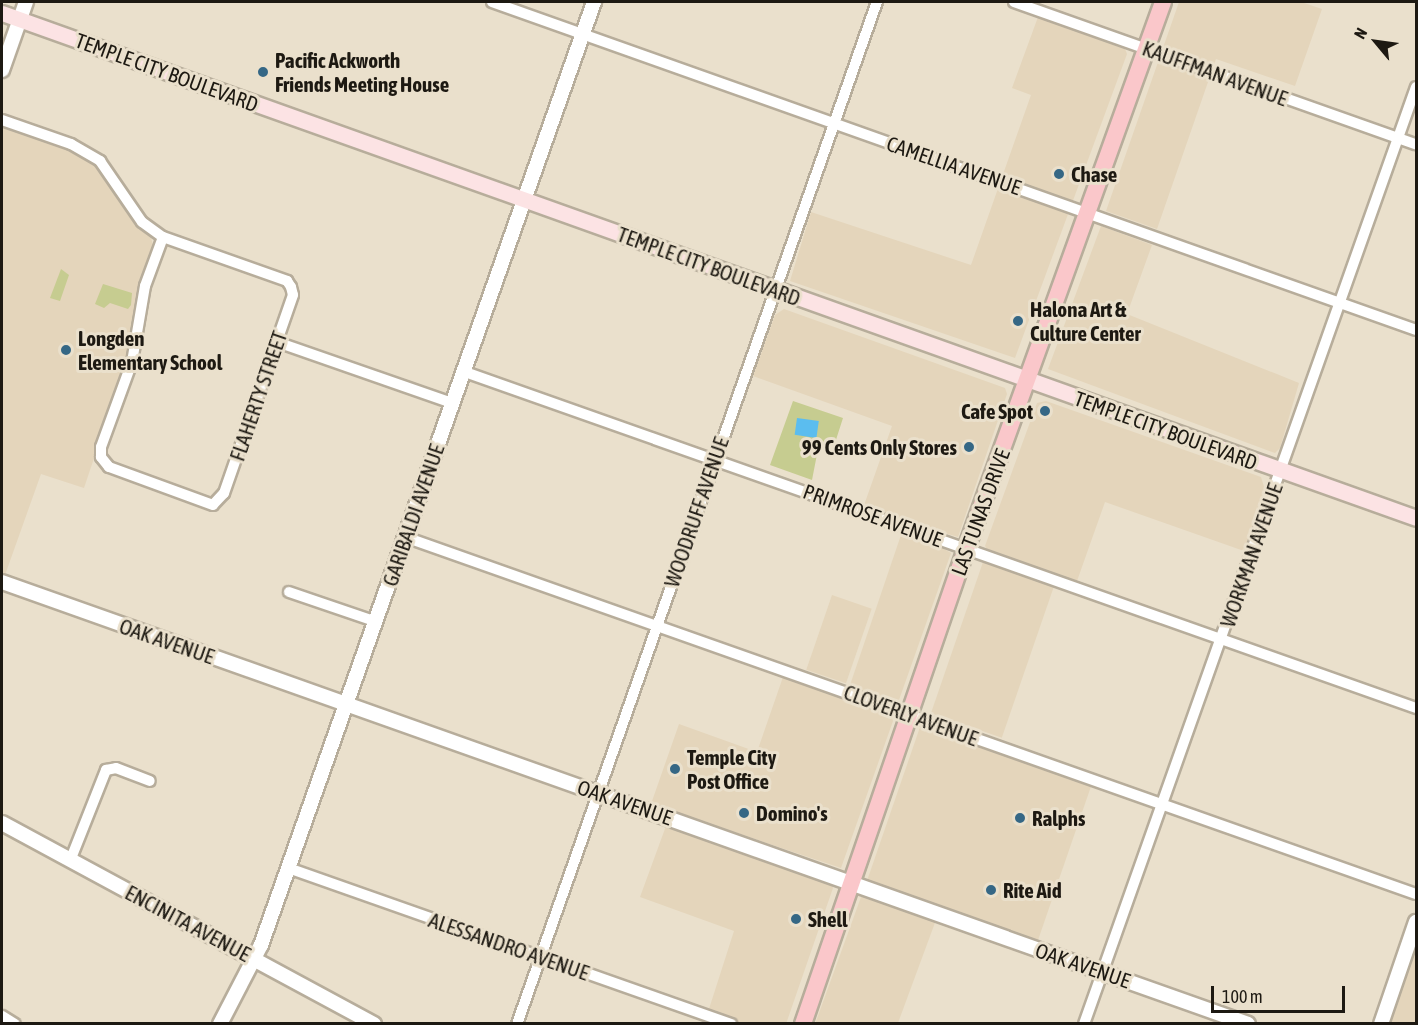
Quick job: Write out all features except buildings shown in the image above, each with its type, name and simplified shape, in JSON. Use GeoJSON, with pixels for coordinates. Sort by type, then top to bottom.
{"type":"FeatureCollection","features":[{"type":"Feature","properties":{"kind":"main road","name":"LAS TUNAS DRIVE"},"geometry":{"type":"LineString","coordinates":[[803,1023],[966,549],[1163,2]]}},
{"type":"Feature","properties":{"kind":"main road","name":"TEMPLE CITY BOULEVARD"},"geometry":{"type":"LineString","coordinates":[[2,13],[972,358],[1027,381],[1416,518]]}},
{"type":"Feature","properties":{"kind":"street"},"geometry":{"type":"LineString","coordinates":[[2,70],[26,2]]}},
{"type":"Feature","properties":{"kind":"street","name":"CAMELLIA AVENUE"},"geometry":{"type":"LineString","coordinates":[[492,2],[1416,330]]}},
{"type":"Feature","properties":{"kind":"street","name":"GARIBALDI AVENUE"},"geometry":{"type":"LineString","coordinates":[[220,1023],[255,958],[288,868],[594,2]]}},
{"type":"Feature","properties":{"kind":"street","name":"WOODRUFF AVENUE"},"geometry":{"type":"LineString","coordinates":[[517,1023],[877,2]]}},
{"type":"Feature","properties":{"kind":"street","name":"KAUFFMAN AVENUE"},"geometry":{"type":"LineString","coordinates":[[1014,2],[1416,144]]}},
{"type":"Feature","properties":{"kind":"street","name":"WORKMAN AVENUE"},"geometry":{"type":"LineString","coordinates":[[1084,1023],[1416,87]]}},
{"type":"Feature","properties":{"kind":"street"},"geometry":{"type":"LineString","coordinates":[[2,120],[71,144],[99,161],[142,222],[163,237]]}},
{"type":"Feature","properties":{"kind":"street","name":"FLAHERTY STREET"},"geometry":{"type":"LineString","coordinates":[[163,237],[287,281],[293,295],[224,493],[216,504],[208,504],[109,467],[101,458],[101,447],[132,362],[145,286],[163,237]]}},
{"type":"Feature","properties":{"kind":"street"},"geometry":{"type":"LineString","coordinates":[[277,342],[452,403]]}},
{"type":"Feature","properties":{"kind":"street","name":"PRIMROSE AVENUE"},"geometry":{"type":"LineString","coordinates":[[465,372],[1416,708]]}},
{"type":"Feature","properties":{"kind":"street","name":"CLOVERLY AVENUE"},"geometry":{"type":"LineString","coordinates":[[405,537],[657,624],[1416,894]]}},
{"type":"Feature","properties":{"kind":"street","name":"OAK AVENUE"},"geometry":{"type":"LineString","coordinates":[[2,582],[1248,1023]]}},
{"type":"Feature","properties":{"kind":"street"},"geometry":{"type":"LineString","coordinates":[[289,592],[374,621]]}},
{"type":"Feature","properties":{"kind":"street"},"geometry":{"type":"LineString","coordinates":[[70,861],[106,770],[116,768],[150,781]]}},
{"type":"Feature","properties":{"kind":"street","name":"ENCINITA AVENUE"},"geometry":{"type":"LineString","coordinates":[[2,823],[374,1023]]}},
{"type":"Feature","properties":{"kind":"street","name":"ALESSANDRO AVENUE"},"geometry":{"type":"LineString","coordinates":[[288,868],[539,958],[731,1023]]}},
{"type":"Feature","properties":{"kind":"street"},"geometry":{"type":"LineString","coordinates":[[1381,1023],[1416,922]]}},
{"type":"Feature","properties":{"kind":"street"},"geometry":{"type":"LineString","coordinates":[[2,1016],[15,1023]]}},
{"type":"Feature","properties":{"kind":"shaded area"},"geometry":{"type":"Polygon","coordinates":[[[1179,2],[1301,2],[1322,9],[1295,86],[1216,59],[1157,229],[1106,211],[1179,2]]]}},
{"type":"Feature","properties":{"kind":"shaded area"},"geometry":{"type":"Polygon","coordinates":[[[1038,17],[1125,49],[1127,54],[1015,358],[790,281],[811,212],[971,265],[1031,95],[1012,88],[1038,17]]]}},
{"type":"Feature","properties":{"kind":"shaded area","name":"Longden Elementary School"},"geometry":{"type":"Polygon","coordinates":[[[2,126],[72,152],[97,166],[135,222],[151,237],[153,246],[139,287],[134,339],[84,488],[41,474],[5,575],[2,574],[2,126]]]}},
{"type":"Feature","properties":{"kind":"shaded area"},"geometry":{"type":"Polygon","coordinates":[[[1101,226],[1152,245],[1127,314],[1299,383],[1280,448],[1275,453],[1048,369],[1101,226]]]}},
{"type":"Feature","properties":{"kind":"shaded area"},"geometry":{"type":"Polygon","coordinates":[[[784,309],[1005,388],[1007,394],[958,537],[863,508],[892,426],[753,376],[775,315],[784,309]]]}},
{"type":"Feature","properties":{"kind":"shaded area"},"geometry":{"type":"Polygon","coordinates":[[[1046,401],[1261,477],[1265,490],[1244,551],[1105,502],[1077,581],[987,549],[985,546],[1037,403],[1046,401]]]}},
{"type":"Feature","properties":{"kind":"shaded area"},"geometry":{"type":"Polygon","coordinates":[[[904,526],[951,553],[899,700],[895,702],[849,688],[904,526]]]}},
{"type":"Feature","properties":{"kind":"shaded area"},"geometry":{"type":"Polygon","coordinates":[[[983,562],[1054,586],[1002,738],[931,713],[983,562]]]}},
{"type":"Feature","properties":{"kind":"shaded area"},"geometry":{"type":"Polygon","coordinates":[[[832,595],[872,609],[846,683],[806,670],[832,595]]]}},
{"type":"Feature","properties":{"kind":"shaded area"},"geometry":{"type":"Polygon","coordinates":[[[783,677],[891,715],[893,721],[841,868],[651,804],[679,724],[757,752],[783,677]]]}},
{"type":"Feature","properties":{"kind":"shaded area"},"geometry":{"type":"Polygon","coordinates":[[[920,727],[1091,786],[1038,940],[867,881],[920,727]]]}},
{"type":"Feature","properties":{"kind":"shaded area"},"geometry":{"type":"Polygon","coordinates":[[[666,826],[831,884],[833,888],[786,1024],[742,1023],[708,1012],[734,931],[640,897],[666,826]]]}},
{"type":"Feature","properties":{"kind":"shaded area"},"geometry":{"type":"Polygon","coordinates":[[[865,896],[936,920],[898,1023],[815,1024],[861,897],[865,896]]]}},
{"type":"Feature","properties":{"kind":"shaded area"},"geometry":{"type":"Polygon","coordinates":[[[1416,944],[1416,1023],[1389,1023],[1416,944]]]}},
{"type":"Feature","properties":{"kind":"green space"},"geometry":{"type":"Polygon","coordinates":[[[61,269],[69,275],[60,301],[50,298],[61,269]]]}},
{"type":"Feature","properties":{"kind":"green space"},"geometry":{"type":"Polygon","coordinates":[[[103,284],[132,293],[131,305],[128,309],[110,303],[104,308],[95,304],[103,284]]]}},
{"type":"Feature","properties":{"kind":"green space"},"geometry":{"type":"Polygon","coordinates":[[[793,401],[843,418],[834,446],[819,444],[812,480],[770,465],[793,401]]]}},
{"type":"Feature","properties":{"kind":"water"},"geometry":{"type":"Polygon","coordinates":[[[797,418],[819,421],[816,438],[795,435],[797,418]]]}},
{"type":"Feature","properties":{"kind":"place","name":"Pacific Ackworth Friends Meeting House"},"geometry":{"type":"Point","coordinates":[263,72]}},
{"type":"Feature","properties":{"kind":"place","name":"Chase"},"geometry":{"type":"Point","coordinates":[1059,174]}},
{"type":"Feature","properties":{"kind":"place","name":"Halona Art & Culture Center"},"geometry":{"type":"Point","coordinates":[1018,321]}},
{"type":"Feature","properties":{"kind":"place","name":"Longden Elementary School"},"geometry":{"type":"Point","coordinates":[66,350]}},
{"type":"Feature","properties":{"kind":"place","name":"Cafe Spot"},"geometry":{"type":"Point","coordinates":[1045,411]}},
{"type":"Feature","properties":{"kind":"place","name":"99 Cents Only Stores"},"geometry":{"type":"Point","coordinates":[969,447]}},
{"type":"Feature","properties":{"kind":"place","name":"Temple City Post Office"},"geometry":{"type":"Point","coordinates":[675,769]}},
{"type":"Feature","properties":{"kind":"place","name":"Domino's"},"geometry":{"type":"Point","coordinates":[744,813]}},
{"type":"Feature","properties":{"kind":"place","name":"Ralphs"},"geometry":{"type":"Point","coordinates":[1020,818]}},
{"type":"Feature","properties":{"kind":"place","name":"Rite Aid"},"geometry":{"type":"Point","coordinates":[991,890]}},
{"type":"Feature","properties":{"kind":"place","name":"Shell"},"geometry":{"type":"Point","coordinates":[796,919]}}]}
